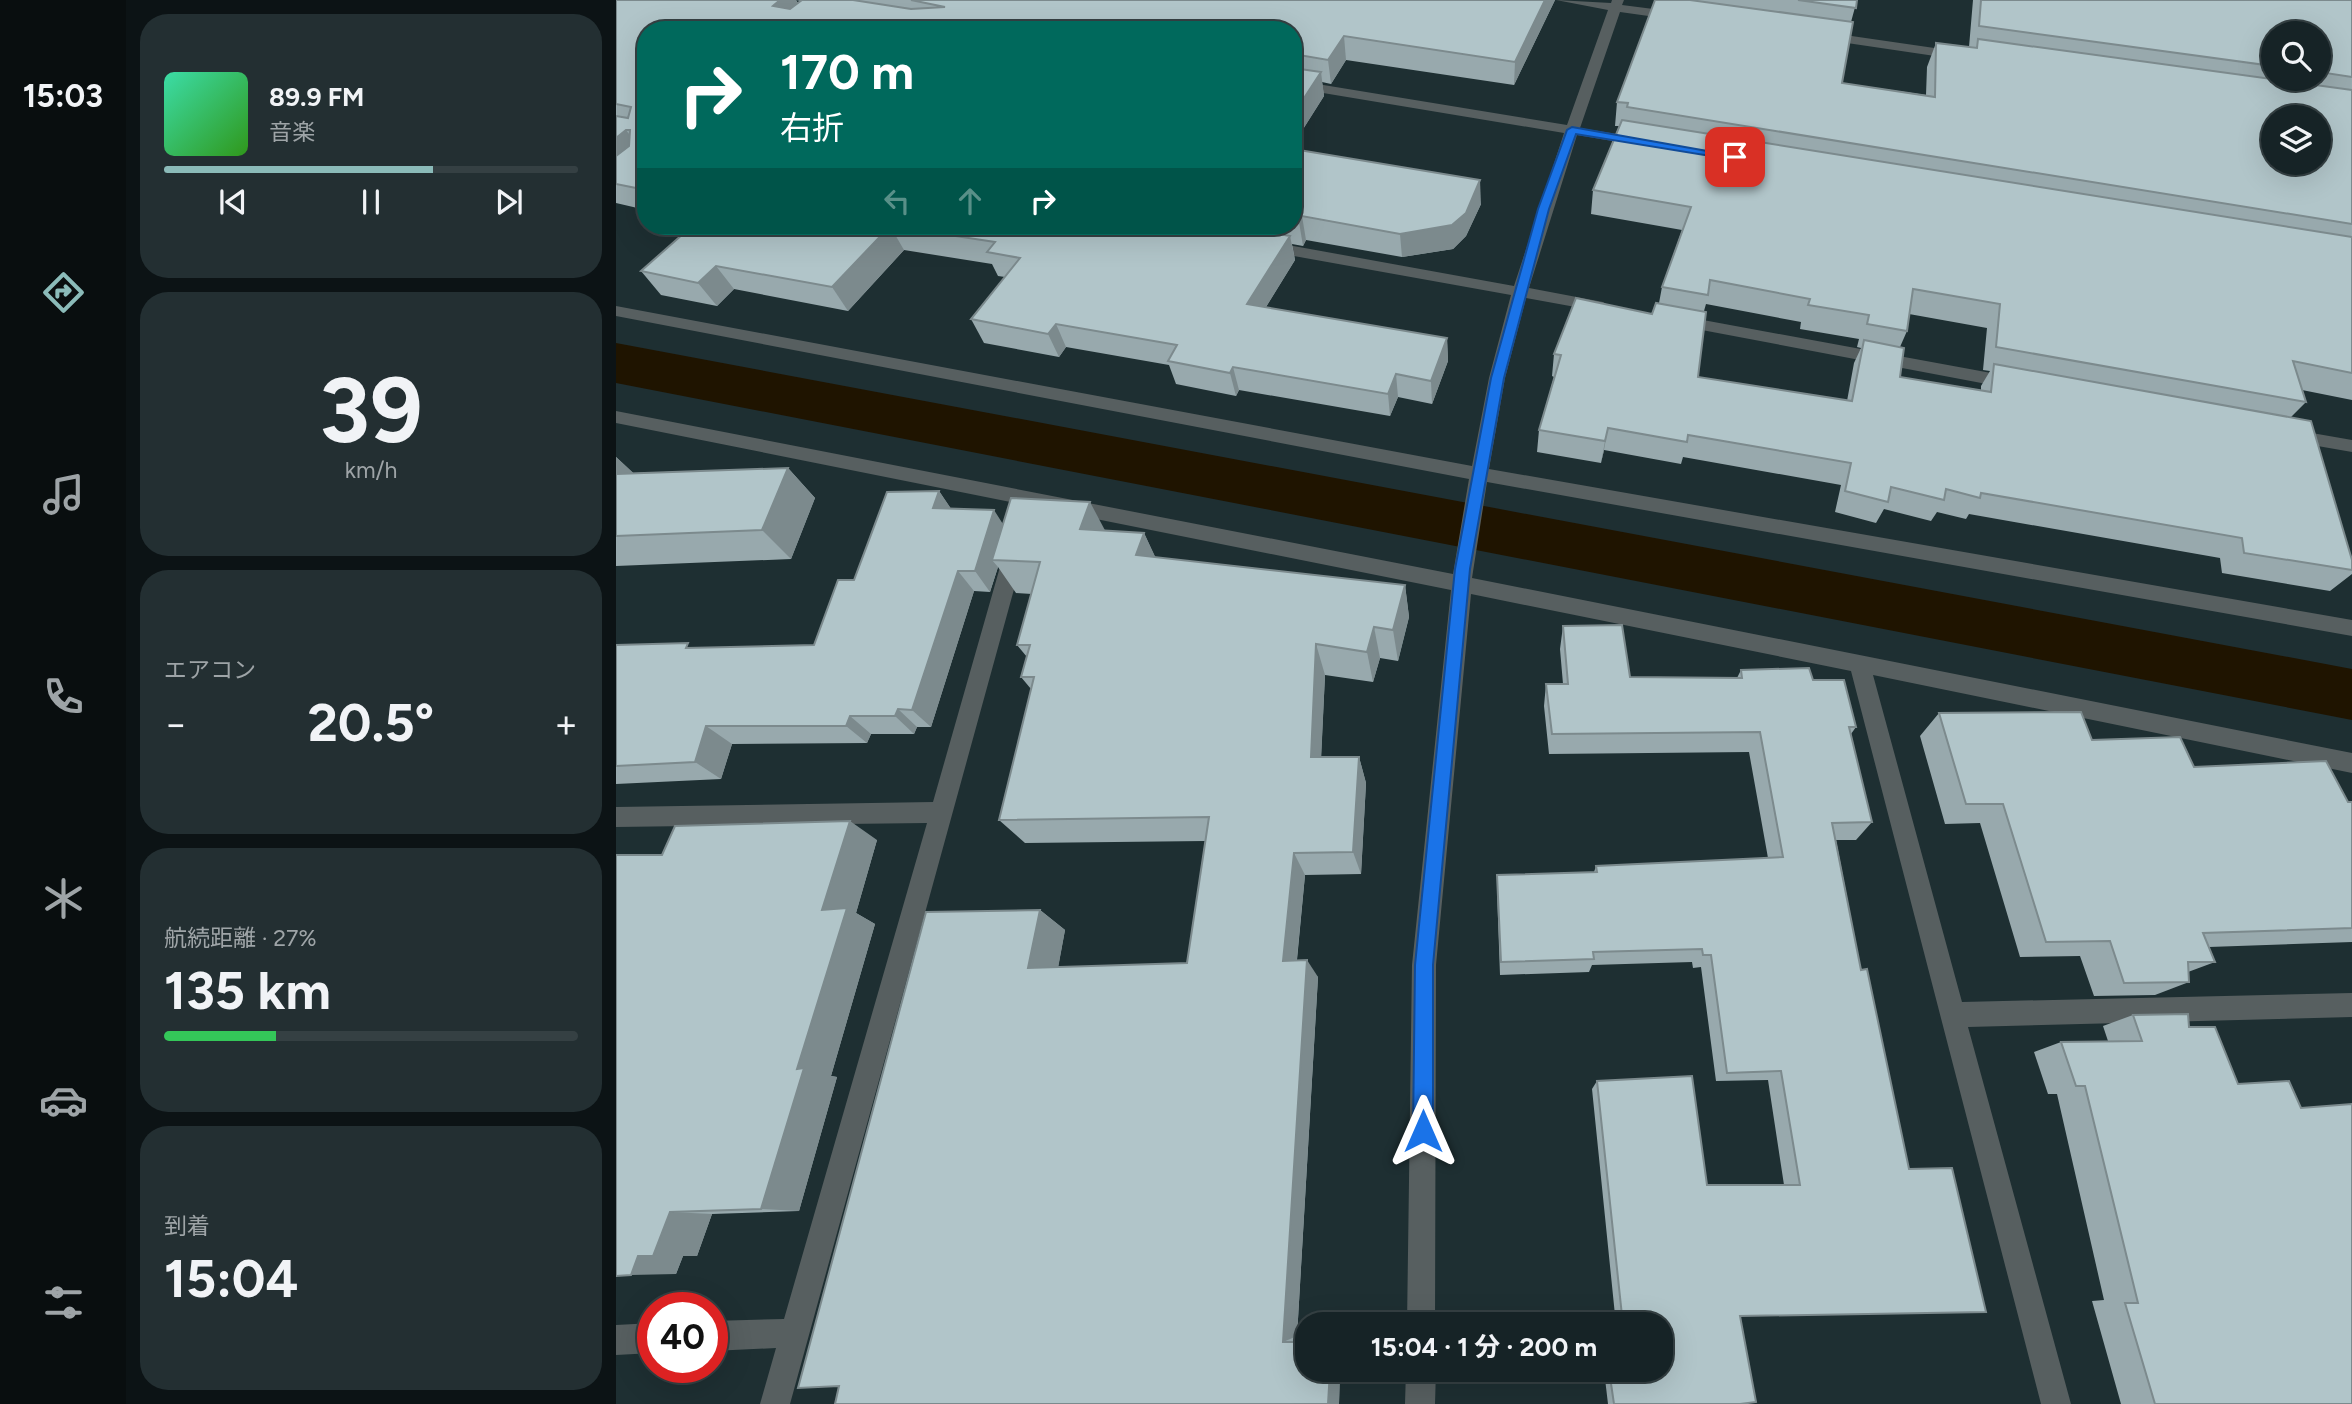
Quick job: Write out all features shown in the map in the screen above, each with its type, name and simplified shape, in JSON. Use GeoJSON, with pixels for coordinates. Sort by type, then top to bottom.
{"type":"FeatureCollection","features":[{"type":"Feature","properties":{"kind":"street"},"geometry":{"type":"LineString","coordinates":[[1562,0],[1617,4],[1698,19]]}},
{"type":"Feature","properties":{"kind":"street"},"geometry":{"type":"LineString","coordinates":[[1421,1312],[1424,965],[1460,585],[1497,378],[1520,291],[1544,209],[1617,4]]}},
{"type":"Feature","properties":{"kind":"street"},"geometry":{"type":"LineString","coordinates":[[1807,34],[1970,57]]}},
{"type":"Feature","properties":{"kind":"street"},"geometry":{"type":"LineString","coordinates":[[1302,85],[1654,144]]}},
{"type":"Feature","properties":{"kind":"street"},"geometry":{"type":"LineString","coordinates":[[1248,243],[1616,309]]}},
{"type":"Feature","properties":{"kind":"street"},"geometry":{"type":"LineString","coordinates":[[616,311],[1481,474],[2352,628]]}},
{"type":"Feature","properties":{"kind":"street"},"geometry":{"type":"LineString","coordinates":[[1657,317],[2025,385]]}},
{"type":"Feature","properties":{"kind":"street"},"geometry":{"type":"LineString","coordinates":[[616,417],[1030,497],[2352,763]]}},
{"type":"Feature","properties":{"kind":"street"},"geometry":{"type":"LineString","coordinates":[[2270,431],[2352,446]]}},
{"type":"Feature","properties":{"kind":"street"},"geometry":{"type":"LineString","coordinates":[[775,1404],[1030,497]]}},
{"type":"Feature","properties":{"kind":"street"},"geometry":{"type":"LineString","coordinates":[[1859,663],[2056,1404]]}},
{"type":"Feature","properties":{"kind":"street"},"geometry":{"type":"LineString","coordinates":[[616,817],[940,812]]}},
{"type":"Feature","properties":{"kind":"street"},"geometry":{"type":"LineString","coordinates":[[1952,1015],[2352,1004]]}},
{"type":"Feature","properties":{"kind":"street"},"geometry":{"type":"LineString","coordinates":[[728,1335],[795,1333]]}},
{"type":"Feature","properties":{"kind":"street"},"geometry":{"type":"LineString","coordinates":[[616,1339],[637,1338]]}},
{"type":"Feature","properties":{"kind":"street"},"geometry":{"type":"LineString","coordinates":[[1420,1404],[1421,1382]]}},
{"type":"Feature","properties":{"kind":"shaded area"},"geometry":{"type":"Polygon","coordinates":[[[616,343],[2352,669],[2352,720],[616,383],[616,343]]]}},
{"type":"Feature","properties":{"kind":"building"},"geometry":{"type":"Polygon","coordinates":[[[616,0],[780,0],[773,6],[790,9],[802,0],[853,0],[911,9],[945,7],[911,0],[1545,0],[1515,62],[1344,36],[1328,60],[1302,56],[1302,21],[637,21],[637,188],[616,184],[616,156],[629,146],[630,130],[616,138],[616,116],[628,118],[631,107],[616,104],[616,0]]]}},
{"type":"Feature","properties":{"kind":"building"},"geometry":{"type":"Polygon","coordinates":[[[1655,0],[1690,0],[1853,22],[1842,83],[1935,97],[1936,43],[1977,48],[1978,39],[2261,78],[2261,91],[2331,91],[2331,87],[2352,90],[2352,224],[1627,107],[1628,103],[1617,102],[1655,0]]]}},
{"type":"Feature","properties":{"kind":"building"},"geometry":{"type":"Polygon","coordinates":[[[1798,0],[1857,0],[1856,8],[1798,0]]]}},
{"type":"Feature","properties":{"kind":"building"},"geometry":{"type":"Polygon","coordinates":[[[1981,0],[2352,0],[2352,77],[2331,74],[2331,21],[2261,21],[2261,64],[1979,26],[1981,0]]]}},
{"type":"Feature","properties":{"kind":"building"},"geometry":{"type":"Polygon","coordinates":[[[1302,69],[1321,72],[1302,101],[1302,69]]]}},
{"type":"Feature","properties":{"kind":"building"},"geometry":{"type":"Polygon","coordinates":[[[1622,120],[2352,237],[2352,373],[2293,361],[2306,402],[1996,347],[2000,304],[1913,289],[1907,331],[1867,324],[1869,315],[1808,305],[1810,299],[1710,280],[1708,295],[1662,287],[1691,207],[1593,190],[1622,120]]]}},
{"type":"Feature","properties":{"kind":"building"},"geometry":{"type":"Polygon","coordinates":[[[1302,150],[1480,180],[1466,213],[1452,225],[1400,234],[1302,216],[1302,150]]]}},
{"type":"Feature","properties":{"kind":"building"},"geometry":{"type":"Polygon","coordinates":[[[682,235],[881,235],[832,287],[716,266],[698,283],[641,271],[682,235]]]}},
{"type":"Feature","properties":{"kind":"building"},"geometry":{"type":"Polygon","coordinates":[[[949,235],[1290,236],[1247,304],[1447,338],[1431,381],[1396,374],[1388,394],[1233,367],[1230,373],[1168,361],[1177,345],[1056,324],[1048,334],[971,319],[1020,258],[987,252],[995,242],[949,235]]]}},
{"type":"Feature","properties":{"kind":"building"},"geometry":{"type":"Polygon","coordinates":[[[1576,298],[1652,314],[1656,303],[1706,312],[1698,377],[1852,401],[1864,340],[1904,348],[1900,377],[1991,392],[1994,364],[2311,421],[2352,560],[2352,570],[2244,553],[2242,538],[1981,493],[1980,498],[1946,489],[1944,500],[1891,487],[1888,502],[1845,491],[1851,463],[1688,435],[1687,442],[1608,428],[1605,441],[1539,430],[1561,355],[1554,354],[1576,298]]]}},
{"type":"Feature","properties":{"kind":"building"},"geometry":{"type":"Polygon","coordinates":[[[788,468],[762,530],[616,536],[616,474],[788,468]]]}},
{"type":"Feature","properties":{"kind":"building"},"geometry":{"type":"Polygon","coordinates":[[[939,491],[933,508],[994,510],[975,571],[958,571],[912,710],[898,709],[895,716],[850,716],[846,726],[706,726],[695,762],[616,766],[616,645],[688,643],[686,648],[814,645],[838,580],[854,580],[887,492],[939,491]]]}},
{"type":"Feature","properties":{"kind":"building"},"geometry":{"type":"Polygon","coordinates":[[[1011,498],[1090,502],[1080,529],[1144,533],[1136,555],[1405,585],[1393,630],[1374,627],[1367,652],[1316,644],[1311,757],[1359,757],[1353,852],[1294,853],[1283,961],[1307,960],[1283,1342],[1295,1342],[1295,1382],[1329,1382],[1328,1404],[835,1404],[839,1386],[798,1388],[926,912],[1040,910],[1028,968],[1187,963],[1209,817],[999,820],[1034,677],[1021,677],[1030,645],[1017,645],[1040,562],[992,560],[1011,498]]]}},
{"type":"Feature","properties":{"kind":"building"},"geometry":{"type":"Polygon","coordinates":[[[1622,625],[1630,677],[1742,678],[1741,670],[1809,668],[1813,680],[1844,680],[1856,727],[1849,727],[1872,822],[1832,823],[1861,970],[1867,969],[1909,1169],[1952,1168],[1986,1312],[1740,1316],[1756,1402],[1614,1404],[1611,1382],[1673,1382],[1673,1312],[1622,1312],[1597,1081],[1692,1076],[1707,1185],[1800,1185],[1781,1071],[1727,1073],[1711,955],[1703,955],[1702,949],[1593,952],[1594,959],[1501,962],[1497,875],[1597,872],[1596,866],[1783,857],[1760,732],[1552,734],[1546,684],[1568,684],[1563,626],[1622,625]]]}},
{"type":"Feature","properties":{"kind":"building"},"geometry":{"type":"Polygon","coordinates":[[[2081,712],[2092,740],[2180,737],[2194,767],[2326,761],[2348,802],[2352,802],[2352,928],[2203,933],[2215,962],[2188,962],[2189,982],[2124,983],[2110,941],[2046,942],[2003,804],[1966,804],[1939,713],[2081,712]]]}},
{"type":"Feature","properties":{"kind":"building"},"geometry":{"type":"Polygon","coordinates":[[[850,821],[822,910],[847,908],[797,1069],[804,1068],[761,1209],[670,1212],[653,1256],[638,1256],[631,1275],[616,1276],[616,855],[662,855],[675,826],[850,821]]]}},
{"type":"Feature","properties":{"kind":"building"},"geometry":{"type":"Polygon","coordinates":[[[2188,1014],[2189,1027],[2215,1027],[2238,1084],[2289,1081],[2301,1108],[2352,1104],[2352,1404],[2155,1404],[2125,1303],[2138,1303],[2085,1086],[2076,1086],[2061,1042],[2142,1041],[2133,1015],[2188,1014]]]}},
{"type":"Feature","properties":{"kind":"route"},"geometry":{"type":"LineString","coordinates":[[1423,1131],[1424,965],[1462,569],[1497,378],[1544,209],[1572,130],[1735,157]]}}]}
